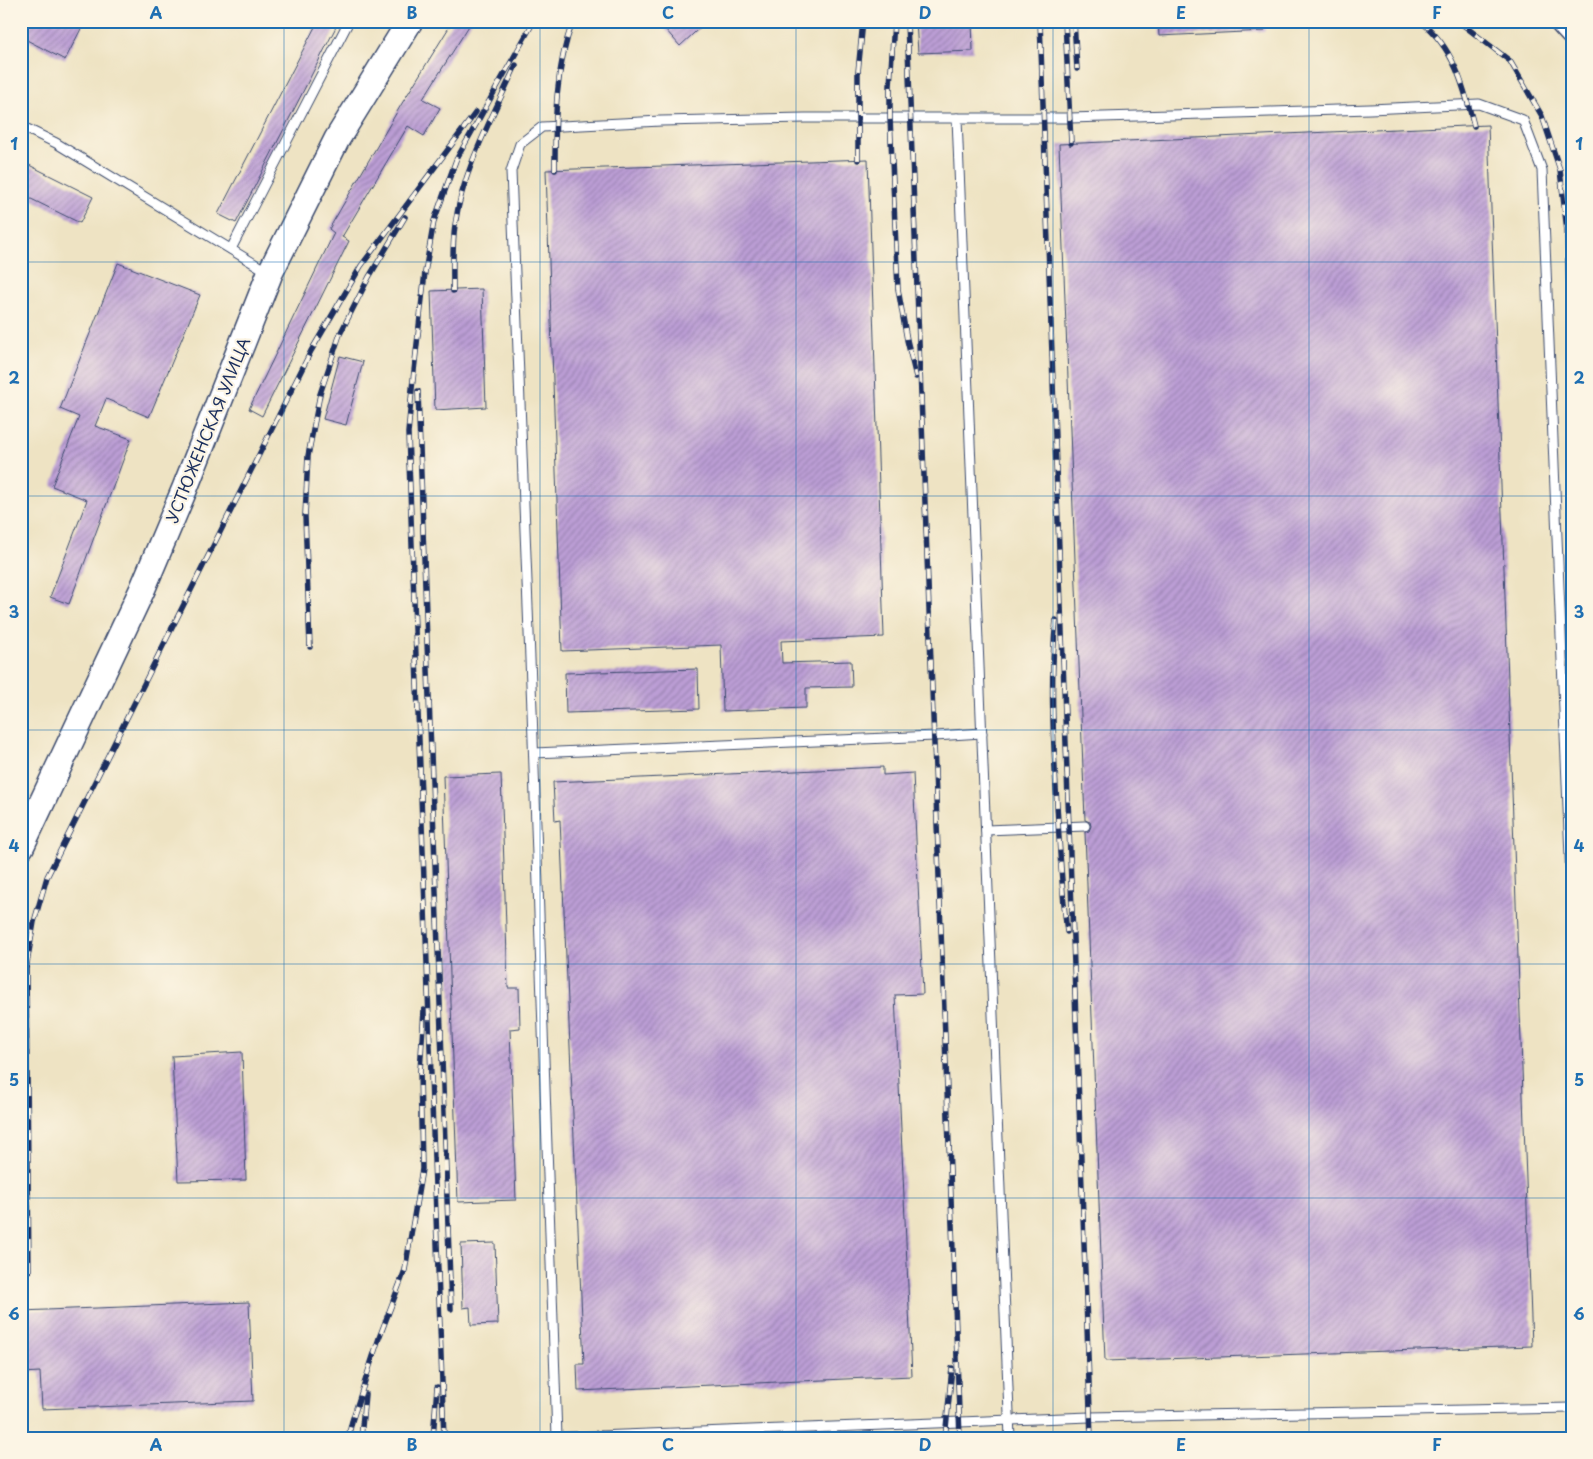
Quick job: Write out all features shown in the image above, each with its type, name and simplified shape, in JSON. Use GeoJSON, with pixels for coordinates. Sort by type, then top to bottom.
{"type":"FeatureCollection","features":[{"type":"Feature","properties":{"kind":"main road","name":"УСТЮЖЕНСКАЯ УЛИЦА"},"geometry":{"type":"LineString","coordinates":[[21,847],[142,590],[185,488],[270,273],[337,139],[410,21]]}},
{"type":"Feature","properties":{"kind":"main road"},"geometry":{"type":"LineString","coordinates":[[1562,21],[1572,32]]}},
{"type":"Feature","properties":{"kind":"lane"},"geometry":{"type":"LineString","coordinates":[[231,249],[349,21]]}},
{"type":"Feature","properties":{"kind":"lane"},"geometry":{"type":"LineString","coordinates":[[557,1437],[534,752],[511,171],[520,144],[542,127],[661,121],[805,118],[1070,118],[1479,104],[1523,120],[1542,170],[1572,906]]}},
{"type":"Feature","properties":{"kind":"lane"},"geometry":{"type":"LineString","coordinates":[[957,118],[1010,1438]]}},
{"type":"Feature","properties":{"kind":"lane"},"geometry":{"type":"LineString","coordinates":[[21,126],[56,143],[270,273]]}},
{"type":"Feature","properties":{"kind":"lane"},"geometry":{"type":"LineString","coordinates":[[534,752],[982,733]]}},
{"type":"Feature","properties":{"kind":"lane"},"geometry":{"type":"LineString","coordinates":[[986,830],[1085,826]]}},
{"type":"Feature","properties":{"kind":"lane"},"geometry":{"type":"LineString","coordinates":[[546,1438],[1100,1417],[1572,1408]]}},
{"type":"Feature","properties":{"kind":"building"},"geometry":{"type":"Polygon","coordinates":[[[21,21],[85,21],[65,60],[21,37],[21,21]]]}},
{"type":"Feature","properties":{"kind":"building"},"geometry":{"type":"Polygon","coordinates":[[[318,21],[339,21],[236,223],[218,214],[318,21]]]}},
{"type":"Feature","properties":{"kind":"building"},"geometry":{"type":"Polygon","coordinates":[[[453,21],[472,21],[423,99],[440,108],[424,136],[408,126],[342,237],[349,241],[262,416],[249,409],[334,233],[329,229],[401,105],[453,21]]]}},
{"type":"Feature","properties":{"kind":"building"},"geometry":{"type":"Polygon","coordinates":[[[658,21],[707,21],[680,46],[658,21]]]}},
{"type":"Feature","properties":{"kind":"building"},"geometry":{"type":"Polygon","coordinates":[[[916,21],[972,21],[973,51],[918,53],[916,21]]]}},
{"type":"Feature","properties":{"kind":"building"},"geometry":{"type":"Polygon","coordinates":[[[1158,21],[1264,21],[1265,31],[1159,36],[1158,21]]]}},
{"type":"Feature","properties":{"kind":"building"},"geometry":{"type":"Polygon","coordinates":[[[1488,125],[1532,1346],[1105,1361],[1085,832],[1089,831],[1091,826],[1090,822],[1085,820],[1059,144],[1488,125]]]}},
{"type":"Feature","properties":{"kind":"building"},"geometry":{"type":"Polygon","coordinates":[[[868,159],[884,637],[781,641],[782,663],[851,661],[852,687],[806,688],[806,708],[723,711],[721,645],[562,651],[546,170],[868,159]]]}},
{"type":"Feature","properties":{"kind":"building"},"geometry":{"type":"Polygon","coordinates":[[[21,161],[93,197],[80,223],[21,194],[21,161]]]}},
{"type":"Feature","properties":{"kind":"building"},"geometry":{"type":"Polygon","coordinates":[[[118,263],[200,295],[149,417],[106,399],[95,426],[131,439],[69,604],[50,597],[87,500],[52,486],[79,417],[60,409],[118,263]]]}},
{"type":"Feature","properties":{"kind":"building"},"geometry":{"type":"Polygon","coordinates":[[[482,289],[486,407],[435,410],[431,291],[482,289]]]}},
{"type":"Feature","properties":{"kind":"building"},"geometry":{"type":"Polygon","coordinates":[[[340,356],[363,362],[346,425],[323,419],[340,356]]]}},
{"type":"Feature","properties":{"kind":"building"},"geometry":{"type":"Polygon","coordinates":[[[698,669],[699,709],[566,713],[565,673],[698,669]]]}},
{"type":"Feature","properties":{"kind":"building"},"geometry":{"type":"Polygon","coordinates":[[[883,767],[883,775],[913,773],[923,994],[895,995],[912,1376],[578,1391],[577,1364],[584,1364],[560,820],[555,821],[553,782],[883,767]]]}},
{"type":"Feature","properties":{"kind":"building"},"geometry":{"type":"Polygon","coordinates":[[[501,774],[508,988],[519,988],[520,1028],[510,1029],[516,1200],[458,1202],[443,776],[501,774]]]}},
{"type":"Feature","properties":{"kind":"building"},"geometry":{"type":"Polygon","coordinates":[[[242,1052],[246,1180],[178,1181],[172,1056],[242,1052]]]}},
{"type":"Feature","properties":{"kind":"building"},"geometry":{"type":"Polygon","coordinates":[[[495,1243],[498,1324],[471,1325],[470,1307],[463,1308],[461,1244],[495,1243]]]}},
{"type":"Feature","properties":{"kind":"building"},"geometry":{"type":"Polygon","coordinates":[[[249,1302],[253,1401],[42,1409],[40,1372],[21,1373],[21,1311],[249,1302]]]}},
{"type":"Feature","properties":{"kind":"railway"},"geometry":{"type":"LineString","coordinates":[[444,1438],[408,433],[425,272],[434,221],[456,160],[534,21]]}},
{"type":"Feature","properties":{"kind":"railway"},"geometry":{"type":"LineString","coordinates":[[555,170],[559,76],[573,21]]}},
{"type":"Feature","properties":{"kind":"railway"},"geometry":{"type":"LineString","coordinates":[[858,160],[858,72],[863,21]]}},
{"type":"Feature","properties":{"kind":"railway"},"geometry":{"type":"LineString","coordinates":[[894,21],[890,118],[898,289],[916,377]]}},
{"type":"Feature","properties":{"kind":"railway"},"geometry":{"type":"LineString","coordinates":[[907,21],[960,1438]]}},
{"type":"Feature","properties":{"kind":"railway"},"geometry":{"type":"LineString","coordinates":[[1040,21],[1091,1438]]}},
{"type":"Feature","properties":{"kind":"railway"},"geometry":{"type":"LineString","coordinates":[[1065,21],[1071,143]]}},
{"type":"Feature","properties":{"kind":"railway"},"geometry":{"type":"LineString","coordinates":[[1074,21],[1077,69]]}},
{"type":"Feature","properties":{"kind":"railway"},"geometry":{"type":"LineString","coordinates":[[1420,21],[1432,31],[1449,55],[1461,82],[1474,126]]}},
{"type":"Feature","properties":{"kind":"railway"},"geometry":{"type":"LineString","coordinates":[[1458,21],[1510,61],[1542,116],[1560,170],[1567,231],[1572,379]]}},
{"type":"Feature","properties":{"kind":"railway"},"geometry":{"type":"LineString","coordinates":[[453,291],[454,233],[459,204],[480,143],[516,65]]}},
{"type":"Feature","properties":{"kind":"railway"},"geometry":{"type":"LineString","coordinates":[[29,1271],[26,969],[34,922],[47,877],[311,351],[361,266],[476,112]]}},
{"type":"Feature","properties":{"kind":"railway"},"geometry":{"type":"LineString","coordinates":[[310,647],[305,516],[308,456],[320,394],[340,334],[369,277],[405,217]]}},
{"type":"Feature","properties":{"kind":"railway"},"geometry":{"type":"LineString","coordinates":[[418,391],[451,1309]]}},
{"type":"Feature","properties":{"kind":"railway"},"geometry":{"type":"LineString","coordinates":[[1056,620],[1053,662],[1053,725],[1060,860],[1067,932]]}},
{"type":"Feature","properties":{"kind":"railway"},"geometry":{"type":"LineString","coordinates":[[348,1438],[379,1338],[405,1270],[422,1169],[420,1071],[424,1010]]}},
{"type":"Feature","properties":{"kind":"railway"},"geometry":{"type":"LineString","coordinates":[[945,1438],[952,1368]]}},
{"type":"Feature","properties":{"kind":"railway"},"geometry":{"type":"LineString","coordinates":[[433,1438],[437,1387]]}},
{"type":"Feature","properties":{"kind":"railway"},"geometry":{"type":"LineString","coordinates":[[361,1438],[365,1394]]}}]}
